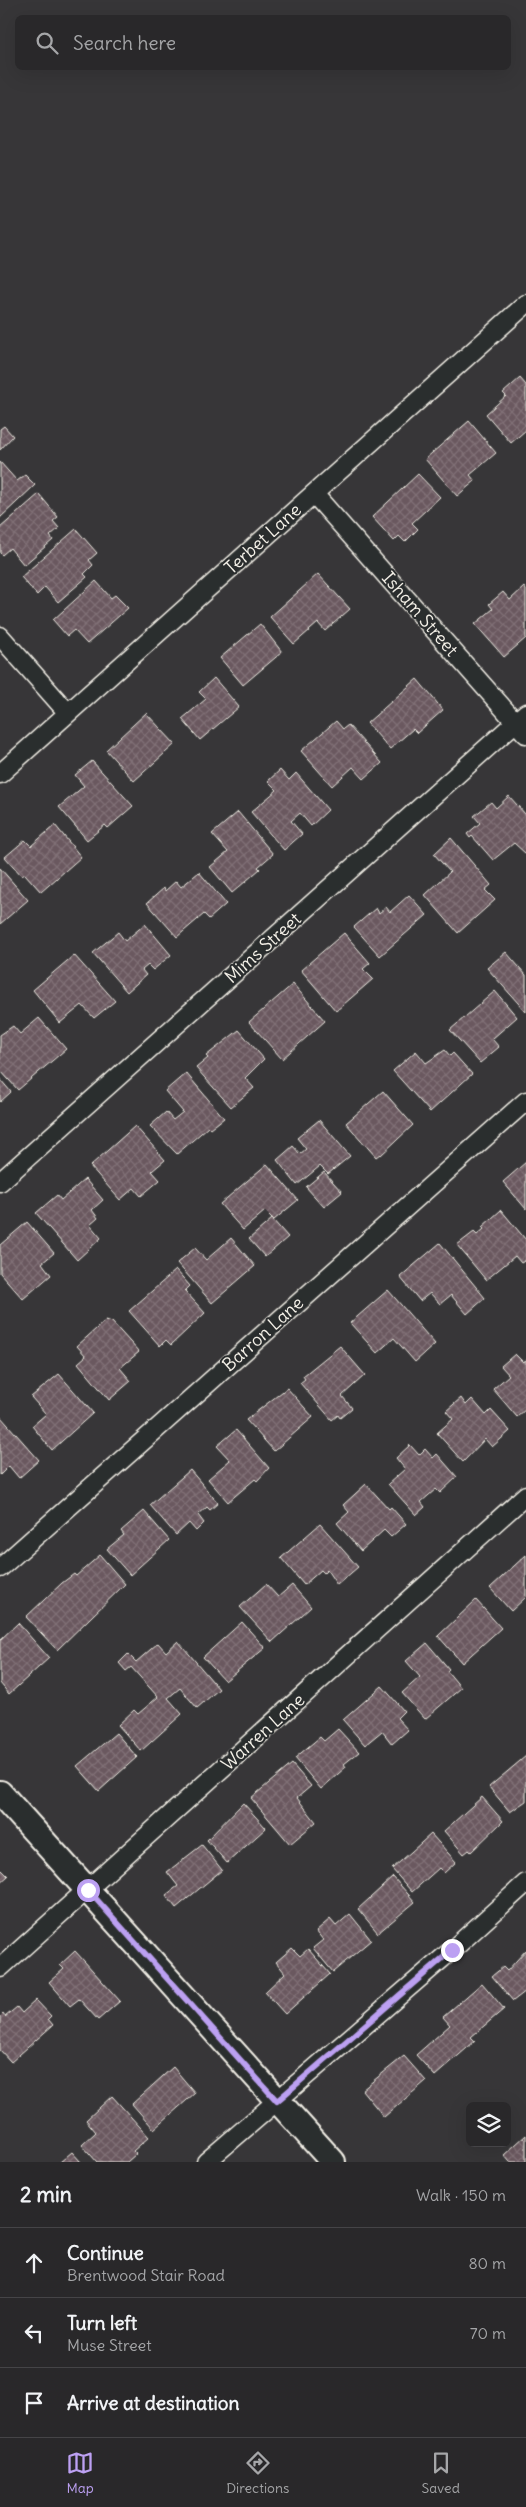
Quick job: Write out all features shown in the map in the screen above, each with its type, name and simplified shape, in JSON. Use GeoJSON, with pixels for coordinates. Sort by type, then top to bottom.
{"type":"FeatureCollection","features":[{"type":"Feature","properties":{"kind":"main road"},"geometry":{"type":"LineString","coordinates":[[0,1793],[332,2162]]}},
{"type":"Feature","properties":{"kind":"street","name":"Terbet Lane"},"geometry":{"type":"LineString","coordinates":[[0,774],[526,304]]}},
{"type":"Feature","properties":{"kind":"street","name":"Isham Street"},"geometry":{"type":"LineString","coordinates":[[314,494],[523,724]]}},
{"type":"Feature","properties":{"kind":"street"},"geometry":{"type":"LineString","coordinates":[[0,636],[68,713]]}},
{"type":"Feature","properties":{"kind":"street","name":"Mims Street"},"geometry":{"type":"LineString","coordinates":[[0,1182],[523,724]]}},
{"type":"Feature","properties":{"kind":"street","name":"Barron Lane"},"geometry":{"type":"LineString","coordinates":[[0,1568],[526,1101]]}},
{"type":"Feature","properties":{"kind":"street","name":"Warren Lane"},"geometry":{"type":"LineString","coordinates":[[0,1968],[526,1495]]}},
{"type":"Feature","properties":{"kind":"street"},"geometry":{"type":"LineString","coordinates":[[206,2162],[526,1883]]}},
{"type":"Feature","properties":{"kind":"building"},"geometry":{"type":"Polygon","coordinates":[[[520,378],[526,385],[526,430],[511,443],[486,414],[506,396],[503,393],[520,378]]]}},
{"type":"Feature","properties":{"kind":"building"},"geometry":{"type":"Polygon","coordinates":[[[469,421],[496,453],[470,475],[475,481],[457,496],[425,459],[469,421]]]}},
{"type":"Feature","properties":{"kind":"building"},"geometry":{"type":"Polygon","coordinates":[[[4,426],[13,436],[0,450],[0,429],[4,426]]]}},
{"type":"Feature","properties":{"kind":"building"},"geometry":{"type":"Polygon","coordinates":[[[0,462],[17,481],[25,475],[35,485],[0,518],[0,462]]]}},
{"type":"Feature","properties":{"kind":"building"},"geometry":{"type":"Polygon","coordinates":[[[418,474],[440,497],[412,523],[418,529],[405,542],[399,536],[394,541],[372,517],[418,474]]]}},
{"type":"Feature","properties":{"kind":"building"},"geometry":{"type":"Polygon","coordinates":[[[39,494],[58,517],[53,521],[59,528],[50,536],[53,540],[24,565],[10,548],[2,555],[0,553],[0,528],[39,494]]]}},
{"type":"Feature","properties":{"kind":"building"},"geometry":{"type":"Polygon","coordinates":[[[76,529],[97,553],[89,560],[93,565],[84,574],[87,577],[58,602],[45,587],[37,595],[21,577],[76,529]]]}},
{"type":"Feature","properties":{"kind":"building"},"geometry":{"type":"Polygon","coordinates":[[[318,574],[350,609],[325,631],[318,623],[294,644],[270,617],[318,574]]]}},
{"type":"Feature","properties":{"kind":"building"},"geometry":{"type":"Polygon","coordinates":[[[96,581],[111,598],[115,595],[128,608],[87,644],[74,630],[67,636],[53,620],[96,581]]]}},
{"type":"Feature","properties":{"kind":"building"},"geometry":{"type":"Polygon","coordinates":[[[524,587],[526,590],[526,638],[504,657],[475,624],[493,609],[489,604],[503,592],[510,600],[524,587]]]}},
{"type":"Feature","properties":{"kind":"building"},"geometry":{"type":"Polygon","coordinates":[[[260,624],[282,652],[243,685],[220,658],[260,624]]]}},
{"type":"Feature","properties":{"kind":"building"},"geometry":{"type":"Polygon","coordinates":[[[214,678],[239,707],[200,740],[182,719],[206,699],[199,692],[214,678]]]}},
{"type":"Feature","properties":{"kind":"building"},"geometry":{"type":"Polygon","coordinates":[[[417,679],[443,710],[417,733],[413,729],[390,749],[367,723],[417,679]]]}},
{"type":"Feature","properties":{"kind":"building"},"geometry":{"type":"Polygon","coordinates":[[[146,713],[175,744],[134,781],[106,750],[146,713]]]}},
{"type":"Feature","properties":{"kind":"building"},"geometry":{"type":"Polygon","coordinates":[[[336,721],[343,729],[348,725],[382,763],[364,779],[353,767],[332,786],[301,751],[336,721]]]}},
{"type":"Feature","properties":{"kind":"building"},"geometry":{"type":"Polygon","coordinates":[[[92,761],[133,806],[108,828],[105,825],[87,840],[59,807],[84,786],[75,775],[92,761]]]}},
{"type":"Feature","properties":{"kind":"building"},"geometry":{"type":"Polygon","coordinates":[[[280,770],[289,780],[296,773],[328,810],[311,826],[300,813],[291,821],[302,834],[284,850],[251,812],[277,790],[268,781],[280,770]]]}},
{"type":"Feature","properties":{"kind":"building"},"geometry":{"type":"Polygon","coordinates":[[[509,796],[526,815],[526,854],[514,843],[493,860],[472,836],[470,838],[467,834],[480,823],[474,816],[491,802],[496,808],[509,796]]]}},
{"type":"Feature","properties":{"kind":"building"},"geometry":{"type":"Polygon","coordinates":[[[238,812],[273,854],[258,867],[260,869],[232,893],[210,867],[228,852],[212,834],[238,812]]]}},
{"type":"Feature","properties":{"kind":"building"},"geometry":{"type":"Polygon","coordinates":[[[55,825],[81,857],[41,892],[25,874],[22,876],[5,857],[25,840],[31,846],[55,825]]]}},
{"type":"Feature","properties":{"kind":"building"},"geometry":{"type":"Polygon","coordinates":[[[451,838],[491,885],[485,890],[495,900],[458,933],[425,895],[450,872],[434,854],[451,838]]]}},
{"type":"Feature","properties":{"kind":"building"},"geometry":{"type":"Polygon","coordinates":[[[0,868],[28,900],[0,924],[0,868]]]}},
{"type":"Feature","properties":{"kind":"building"},"geometry":{"type":"Polygon","coordinates":[[[199,872],[226,904],[209,919],[204,914],[177,937],[147,903],[164,888],[165,891],[176,881],[181,887],[199,872]]]}},
{"type":"Feature","properties":{"kind":"building"},"geometry":{"type":"Polygon","coordinates":[[[409,895],[427,915],[380,956],[354,927],[376,908],[379,913],[386,907],[390,912],[409,895]]]}},
{"type":"Feature","properties":{"kind":"building"},"geometry":{"type":"Polygon","coordinates":[[[145,924],[171,955],[153,970],[148,965],[142,970],[146,975],[127,992],[93,953],[118,932],[125,941],[145,924]]]}},
{"type":"Feature","properties":{"kind":"building"},"geometry":{"type":"Polygon","coordinates":[[[344,933],[370,963],[363,969],[373,979],[336,1011],[301,970],[344,933]]]}},
{"type":"Feature","properties":{"kind":"building"},"geometry":{"type":"Polygon","coordinates":[[[506,952],[526,975],[526,1012],[487,968],[506,952]]]}},
{"type":"Feature","properties":{"kind":"building"},"geometry":{"type":"Polygon","coordinates":[[[74,955],[115,1001],[94,1018],[82,1005],[60,1023],[33,990],[74,955]]]}},
{"type":"Feature","properties":{"kind":"building"},"geometry":{"type":"Polygon","coordinates":[[[293,984],[325,1021],[282,1059],[249,1022],[293,984]]]}},
{"type":"Feature","properties":{"kind":"building"},"geometry":{"type":"Polygon","coordinates":[[[495,991],[517,1017],[492,1039],[499,1047],[480,1063],[450,1030],[495,991]]]}},
{"type":"Feature","properties":{"kind":"building"},"geometry":{"type":"Polygon","coordinates":[[[39,1018],[66,1049],[18,1090],[0,1070],[0,1035],[13,1026],[20,1034],[39,1018]]]}},
{"type":"Feature","properties":{"kind":"building"},"geometry":{"type":"Polygon","coordinates":[[[239,1030],[264,1059],[245,1078],[254,1088],[231,1107],[196,1068],[208,1058],[206,1056],[239,1030]]]}},
{"type":"Feature","properties":{"kind":"building"},"geometry":{"type":"Polygon","coordinates":[[[445,1050],[450,1056],[453,1053],[472,1074],[430,1112],[393,1071],[416,1051],[426,1063],[445,1050]]]}},
{"type":"Feature","properties":{"kind":"building"},"geometry":{"type":"Polygon","coordinates":[[[186,1073],[224,1118],[210,1129],[208,1127],[177,1154],[150,1126],[166,1112],[173,1120],[183,1112],[165,1091],[186,1073]]]}},
{"type":"Feature","properties":{"kind":"building"},"geometry":{"type":"Polygon","coordinates":[[[0,1079],[11,1092],[0,1102],[0,1079]]]}},
{"type":"Feature","properties":{"kind":"building"},"geometry":{"type":"Polygon","coordinates":[[[383,1091],[413,1125],[381,1155],[376,1157],[346,1123],[383,1091]]]}},
{"type":"Feature","properties":{"kind":"building"},"geometry":{"type":"Polygon","coordinates":[[[319,1120],[350,1156],[328,1174],[320,1166],[297,1185],[277,1160],[293,1146],[300,1154],[306,1149],[297,1138],[319,1120]]]}},
{"type":"Feature","properties":{"kind":"building"},"geometry":{"type":"Polygon","coordinates":[[[135,1126],[165,1160],[152,1171],[160,1180],[141,1196],[134,1188],[120,1200],[90,1166],[135,1126]]]}},
{"type":"Feature","properties":{"kind":"building"},"geometry":{"type":"Polygon","coordinates":[[[526,1162],[526,1209],[503,1182],[526,1162]]]}},
{"type":"Feature","properties":{"kind":"building"},"geometry":{"type":"Polygon","coordinates":[[[267,1164],[298,1200],[274,1220],[265,1211],[243,1230],[220,1204],[267,1164]]]}},
{"type":"Feature","properties":{"kind":"building"},"geometry":{"type":"Polygon","coordinates":[[[324,1172],[342,1192],[324,1207],[306,1187],[324,1172]]]}},
{"type":"Feature","properties":{"kind":"building"},"geometry":{"type":"Polygon","coordinates":[[[85,1179],[103,1200],[92,1210],[98,1218],[90,1225],[101,1238],[77,1260],[36,1213],[57,1195],[61,1200],[85,1179]]]}},
{"type":"Feature","properties":{"kind":"building"},"geometry":{"type":"Polygon","coordinates":[[[501,1210],[526,1240],[526,1260],[521,1263],[515,1256],[486,1280],[457,1245],[474,1232],[477,1235],[484,1229],[482,1227],[501,1210]]]}},
{"type":"Feature","properties":{"kind":"building"},"geometry":{"type":"Polygon","coordinates":[[[272,1219],[288,1237],[265,1257],[249,1239],[272,1219]]]}},
{"type":"Feature","properties":{"kind":"building"},"geometry":{"type":"Polygon","coordinates":[[[27,1222],[54,1253],[42,1263],[51,1275],[23,1299],[0,1273],[0,1245],[27,1222]]]}},
{"type":"Feature","properties":{"kind":"building"},"geometry":{"type":"Polygon","coordinates":[[[231,1238],[255,1266],[212,1303],[177,1263],[195,1248],[206,1260],[231,1238]]]}},
{"type":"Feature","properties":{"kind":"building"},"geometry":{"type":"Polygon","coordinates":[[[440,1243],[485,1298],[467,1314],[451,1295],[440,1304],[430,1293],[420,1301],[400,1277],[440,1243]]]}},
{"type":"Feature","properties":{"kind":"building"},"geometry":{"type":"Polygon","coordinates":[[[176,1270],[190,1286],[185,1291],[205,1313],[171,1345],[166,1340],[160,1346],[129,1311],[176,1270]]]}},
{"type":"Feature","properties":{"kind":"building"},"geometry":{"type":"Polygon","coordinates":[[[388,1290],[435,1344],[415,1362],[394,1338],[377,1353],[350,1323],[388,1290]]]}},
{"type":"Feature","properties":{"kind":"building"},"geometry":{"type":"Polygon","coordinates":[[[106,1320],[112,1322],[139,1352],[120,1368],[131,1381],[109,1400],[78,1363],[86,1356],[77,1346],[106,1320]]]}},
{"type":"Feature","properties":{"kind":"building"},"geometry":{"type":"Polygon","coordinates":[[[340,1346],[365,1375],[342,1396],[352,1408],[340,1418],[338,1415],[332,1420],[300,1383],[305,1379],[303,1376],[340,1346]]]}},
{"type":"Feature","properties":{"kind":"building"},"geometry":{"type":"Polygon","coordinates":[[[515,1354],[523,1362],[526,1360],[526,1409],[517,1417],[493,1389],[509,1375],[501,1366],[515,1354]]]}},
{"type":"Feature","properties":{"kind":"building"},"geometry":{"type":"Polygon","coordinates":[[[59,1374],[93,1413],[52,1450],[32,1426],[46,1414],[31,1397],[59,1374]]]}},
{"type":"Feature","properties":{"kind":"building"},"geometry":{"type":"Polygon","coordinates":[[[287,1388],[313,1417],[274,1451],[246,1420],[287,1388]]]}},
{"type":"Feature","properties":{"kind":"building"},"geometry":{"type":"Polygon","coordinates":[[[461,1398],[466,1405],[472,1399],[486,1415],[491,1410],[510,1431],[492,1447],[485,1439],[463,1462],[437,1433],[453,1419],[446,1411],[461,1398]]]}},
{"type":"Feature","properties":{"kind":"building"},"geometry":{"type":"Polygon","coordinates":[[[0,1416],[39,1460],[19,1478],[9,1466],[0,1475],[0,1416]]]}},
{"type":"Feature","properties":{"kind":"building"},"geometry":{"type":"Polygon","coordinates":[[[236,1430],[269,1468],[257,1481],[255,1479],[228,1502],[208,1479],[230,1460],[217,1446],[236,1430]]]}},
{"type":"Feature","properties":{"kind":"building"},"geometry":{"type":"Polygon","coordinates":[[[410,1445],[419,1455],[425,1449],[433,1458],[437,1454],[457,1477],[440,1493],[436,1489],[421,1502],[425,1507],[416,1515],[388,1484],[405,1469],[396,1458],[410,1445]]]}},
{"type":"Feature","properties":{"kind":"building"},"geometry":{"type":"Polygon","coordinates":[[[190,1470],[218,1503],[210,1510],[207,1507],[198,1515],[204,1523],[196,1531],[189,1523],[176,1535],[150,1505],[190,1470]]]}},
{"type":"Feature","properties":{"kind":"building"},"geometry":{"type":"Polygon","coordinates":[[[366,1484],[406,1524],[391,1537],[384,1530],[361,1551],[337,1523],[349,1512],[343,1505],[366,1484]]]}},
{"type":"Feature","properties":{"kind":"building"},"geometry":{"type":"Polygon","coordinates":[[[144,1511],[169,1540],[130,1575],[107,1549],[124,1535],[121,1531],[144,1511]]]}},
{"type":"Feature","properties":{"kind":"building"},"geometry":{"type":"Polygon","coordinates":[[[320,1524],[358,1567],[337,1585],[327,1570],[324,1573],[321,1570],[304,1585],[281,1558],[320,1524]]]}},
{"type":"Feature","properties":{"kind":"building"},"geometry":{"type":"Polygon","coordinates":[[[100,1555],[125,1584],[57,1650],[26,1617],[62,1583],[74,1574],[76,1576],[100,1555]]]}},
{"type":"Feature","properties":{"kind":"building"},"geometry":{"type":"Polygon","coordinates":[[[526,1555],[526,1597],[511,1611],[490,1588],[526,1555]]]}},
{"type":"Feature","properties":{"kind":"building"},"geometry":{"type":"Polygon","coordinates":[[[266,1584],[278,1597],[292,1585],[311,1607],[272,1642],[240,1607],[266,1584]]]}},
{"type":"Feature","properties":{"kind":"building"},"geometry":{"type":"Polygon","coordinates":[[[476,1600],[501,1628],[462,1663],[438,1636],[476,1600]]]}},
{"type":"Feature","properties":{"kind":"building"},"geometry":{"type":"Polygon","coordinates":[[[242,1622],[265,1648],[225,1681],[203,1657],[242,1622]]]}},
{"type":"Feature","properties":{"kind":"building"},"geometry":{"type":"Polygon","coordinates":[[[18,1623],[49,1658],[9,1694],[0,1683],[0,1640],[18,1623]]]}},
{"type":"Feature","properties":{"kind":"building"},"geometry":{"type":"Polygon","coordinates":[[[178,1641],[219,1689],[197,1708],[180,1688],[168,1698],[182,1714],[141,1751],[118,1725],[134,1710],[138,1714],[158,1697],[131,1667],[126,1671],[119,1663],[128,1654],[136,1662],[158,1643],[166,1652],[178,1641]]]}},
{"type":"Feature","properties":{"kind":"building"},"geometry":{"type":"Polygon","coordinates":[[[427,1643],[449,1669],[447,1671],[461,1688],[425,1719],[402,1693],[420,1677],[406,1661],[427,1643]]]}},
{"type":"Feature","properties":{"kind":"building"},"geometry":{"type":"Polygon","coordinates":[[[382,1686],[404,1711],[397,1718],[408,1730],[392,1744],[382,1731],[365,1745],[343,1720],[382,1686]]]}},
{"type":"Feature","properties":{"kind":"building"},"geometry":{"type":"Polygon","coordinates":[[[338,1729],[359,1752],[344,1764],[346,1767],[321,1789],[295,1758],[320,1737],[324,1741],[338,1729]]]}},
{"type":"Feature","properties":{"kind":"building"},"geometry":{"type":"Polygon","coordinates":[[[116,1733],[137,1757],[99,1791],[77,1766],[116,1733]]]}},
{"type":"Feature","properties":{"kind":"building"},"geometry":{"type":"Polygon","coordinates":[[[526,1756],[526,1801],[510,1812],[489,1787],[526,1756]]]}},
{"type":"Feature","properties":{"kind":"building"},"geometry":{"type":"Polygon","coordinates":[[[292,1764],[311,1786],[297,1798],[316,1822],[290,1844],[251,1798],[292,1764]]]}},
{"type":"Feature","properties":{"kind":"building"},"geometry":{"type":"Polygon","coordinates":[[[482,1797],[503,1821],[471,1852],[469,1850],[464,1854],[444,1831],[482,1797]]]}},
{"type":"Feature","properties":{"kind":"building"},"geometry":{"type":"Polygon","coordinates":[[[243,1803],[266,1828],[227,1863],[207,1840],[243,1803]]]}},
{"type":"Feature","properties":{"kind":"building"},"geometry":{"type":"Polygon","coordinates":[[[431,1834],[456,1862],[444,1873],[439,1868],[412,1892],[392,1869],[431,1834]]]}},
{"type":"Feature","properties":{"kind":"building"},"geometry":{"type":"Polygon","coordinates":[[[202,1845],[222,1870],[176,1908],[166,1895],[178,1886],[167,1872],[202,1845]]]}},
{"type":"Feature","properties":{"kind":"building"},"geometry":{"type":"Polygon","coordinates":[[[0,1868],[8,1876],[0,1883],[0,1868]]]}},
{"type":"Feature","properties":{"kind":"building"},"geometry":{"type":"Polygon","coordinates":[[[393,1877],[415,1902],[378,1933],[358,1909],[393,1877]]]}},
{"type":"Feature","properties":{"kind":"building"},"geometry":{"type":"Polygon","coordinates":[[[350,1914],[371,1940],[333,1972],[313,1948],[323,1940],[316,1931],[330,1919],[336,1926],[350,1914]]]}},
{"type":"Feature","properties":{"kind":"building"},"geometry":{"type":"Polygon","coordinates":[[[292,1948],[300,1956],[308,1949],[330,1974],[285,2014],[265,1992],[285,1973],[276,1962],[292,1948]]]}},
{"type":"Feature","properties":{"kind":"building"},"geometry":{"type":"Polygon","coordinates":[[[526,1950],[526,1991],[513,2001],[492,1976],[503,1967],[507,1971],[526,1950]]]}},
{"type":"Feature","properties":{"kind":"building"},"geometry":{"type":"Polygon","coordinates":[[[75,1951],[120,2001],[98,2020],[79,1999],[70,2006],[49,1982],[64,1969],[60,1965],[75,1951]]]}},
{"type":"Feature","properties":{"kind":"building"},"geometry":{"type":"Polygon","coordinates":[[[482,1983],[504,2009],[471,2037],[475,2041],[435,2076],[416,2055],[450,2025],[443,2017],[482,1983]]]}},
{"type":"Feature","properties":{"kind":"building"},"geometry":{"type":"Polygon","coordinates":[[[36,2000],[51,2016],[48,2019],[53,2025],[11,2062],[0,2050],[0,2017],[3,2014],[5,2017],[17,2007],[22,2013],[36,2000]]]}},
{"type":"Feature","properties":{"kind":"building"},"geometry":{"type":"Polygon","coordinates":[[[404,2056],[426,2081],[384,2117],[362,2090],[404,2056]]]}},
{"type":"Feature","properties":{"kind":"building"},"geometry":{"type":"Polygon","coordinates":[[[173,2067],[195,2093],[154,2129],[132,2104],[173,2067]]]}},
{"type":"Feature","properties":{"kind":"building"},"geometry":{"type":"Polygon","coordinates":[[[112,2096],[149,2137],[133,2151],[136,2154],[127,2162],[97,2162],[82,2145],[96,2132],[86,2120],[112,2096]]]}},
{"type":"Feature","properties":{"kind":"building"},"geometry":{"type":"Polygon","coordinates":[[[526,2135],[526,2162],[510,2162],[504,2155],[526,2135]]]}},
{"type":"Feature","properties":{"kind":"building"},"geometry":{"type":"Polygon","coordinates":[[[72,2152],[81,2162],[60,2162],[72,2152]]]}},
{"type":"Feature","properties":{"kind":"route"},"geometry":{"type":"LineString","coordinates":[[88,1890],[277,2101],[452,1950]]}}]}
